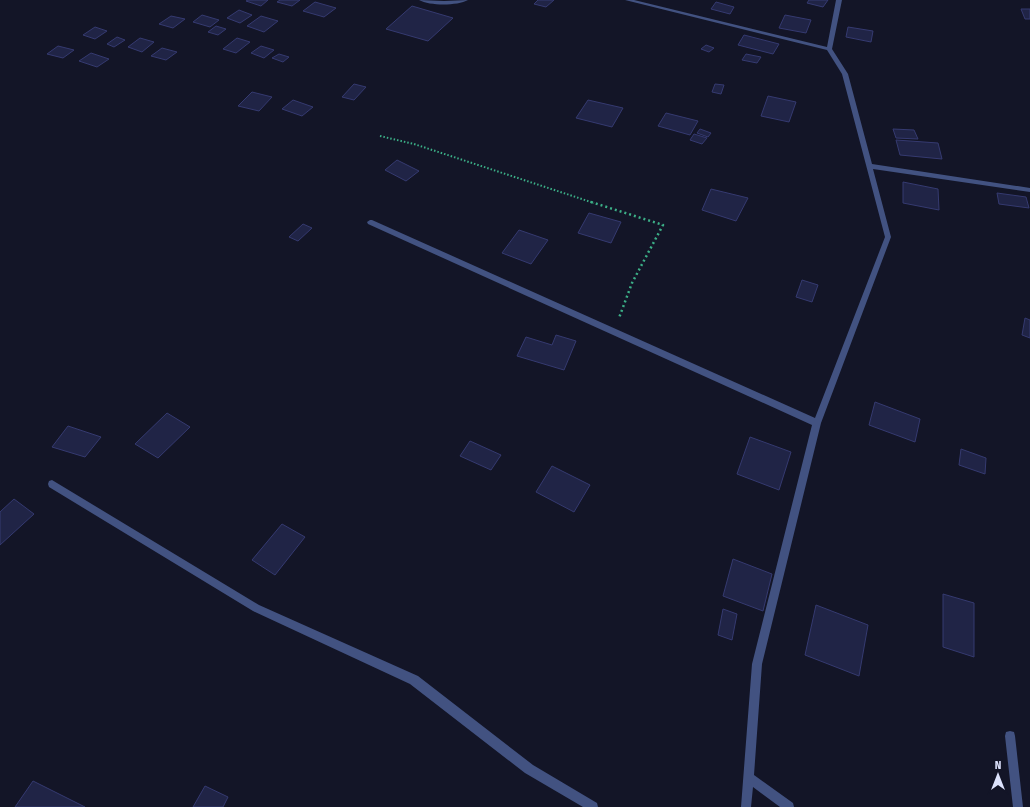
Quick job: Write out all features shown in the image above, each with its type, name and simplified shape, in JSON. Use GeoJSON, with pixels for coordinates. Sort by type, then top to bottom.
{"type":"FeatureCollection","features":[{"type":"Feature","properties":{"kind":"street"},"geometry":{"type":"LineString","coordinates":[[422,0],[442,4],[465,0]]}},
{"type":"Feature","properties":{"kind":"street"},"geometry":{"type":"LineString","coordinates":[[628,0],[829,49],[845,74],[888,237],[817,423],[757,664],[746,807]]}},
{"type":"Feature","properties":{"kind":"street"},"geometry":{"type":"LineString","coordinates":[[829,49],[839,0]]}},
{"type":"Feature","properties":{"kind":"street"},"geometry":{"type":"LineString","coordinates":[[869,166],[1030,190]]}},
{"type":"Feature","properties":{"kind":"street"},"geometry":{"type":"LineString","coordinates":[[370,222],[817,423]]}},
{"type":"Feature","properties":{"kind":"street"},"geometry":{"type":"LineString","coordinates":[[52,484],[256,608],[414,680],[530,769],[593,807]]}},
{"type":"Feature","properties":{"kind":"street"},"geometry":{"type":"LineString","coordinates":[[1010,736],[1018,807]]}},
{"type":"Feature","properties":{"kind":"street"},"geometry":{"type":"LineString","coordinates":[[749,778],[789,807]]}},
{"type":"Feature","properties":{"kind":"path"},"geometry":{"type":"LineString","coordinates":[[380,136],[414,144],[663,225],[632,283],[614,332]]}},
{"type":"Feature","properties":{"kind":"building"},"geometry":{"type":"Polygon","coordinates":[[[268,0],[261,6],[246,1],[268,0]]]}},
{"type":"Feature","properties":{"kind":"building"},"geometry":{"type":"Polygon","coordinates":[[[280,0],[300,0],[292,6],[277,2],[280,0]]]}},
{"type":"Feature","properties":{"kind":"building"},"geometry":{"type":"Polygon","coordinates":[[[538,0],[554,0],[546,7],[534,4],[538,0]]]}},
{"type":"Feature","properties":{"kind":"building"},"geometry":{"type":"Polygon","coordinates":[[[809,0],[828,0],[823,7],[807,3],[809,0]]]}},
{"type":"Feature","properties":{"kind":"building"},"geometry":{"type":"Polygon","coordinates":[[[315,2],[336,8],[324,17],[303,11],[315,2]]]}},
{"type":"Feature","properties":{"kind":"building"},"geometry":{"type":"Polygon","coordinates":[[[716,2],[734,7],[730,14],[711,9],[716,2]]]}},
{"type":"Feature","properties":{"kind":"building"},"geometry":{"type":"Polygon","coordinates":[[[412,6],[453,18],[428,41],[386,29],[412,6]]]}},
{"type":"Feature","properties":{"kind":"building"},"geometry":{"type":"Polygon","coordinates":[[[1021,9],[1030,9],[1030,19],[1025,19],[1021,9]]]}},
{"type":"Feature","properties":{"kind":"building"},"geometry":{"type":"Polygon","coordinates":[[[239,10],[252,15],[240,23],[227,18],[239,10]]]}},
{"type":"Feature","properties":{"kind":"building"},"geometry":{"type":"Polygon","coordinates":[[[202,15],[219,20],[210,27],[193,22],[202,15]]]}},
{"type":"Feature","properties":{"kind":"building"},"geometry":{"type":"Polygon","coordinates":[[[785,15],[811,20],[806,33],[779,28],[785,15]]]}},
{"type":"Feature","properties":{"kind":"building"},"geometry":{"type":"Polygon","coordinates":[[[171,16],[185,19],[173,28],[159,24],[171,16]]]}},
{"type":"Feature","properties":{"kind":"building"},"geometry":{"type":"Polygon","coordinates":[[[261,16],[278,21],[264,32],[247,26],[261,16]]]}},
{"type":"Feature","properties":{"kind":"building"},"geometry":{"type":"Polygon","coordinates":[[[216,26],[226,29],[218,35],[208,32],[216,26]]]}},
{"type":"Feature","properties":{"kind":"building"},"geometry":{"type":"Polygon","coordinates":[[[95,27],[107,31],[95,39],[83,35],[95,27]]]}},
{"type":"Feature","properties":{"kind":"building"},"geometry":{"type":"Polygon","coordinates":[[[848,27],[873,31],[871,42],[846,37],[848,27]]]}},
{"type":"Feature","properties":{"kind":"building"},"geometry":{"type":"Polygon","coordinates":[[[744,35],[779,44],[773,54],[738,45],[744,35]]]}},
{"type":"Feature","properties":{"kind":"building"},"geometry":{"type":"Polygon","coordinates":[[[117,37],[125,40],[114,47],[107,44],[117,37]]]}},
{"type":"Feature","properties":{"kind":"building"},"geometry":{"type":"Polygon","coordinates":[[[140,38],[154,42],[142,52],[128,47],[140,38]]]}},
{"type":"Feature","properties":{"kind":"building"},"geometry":{"type":"Polygon","coordinates":[[[237,38],[250,42],[236,53],[223,49],[237,38]]]}},
{"type":"Feature","properties":{"kind":"building"},"geometry":{"type":"Polygon","coordinates":[[[706,45],[714,48],[709,52],[701,49],[706,45]]]}},
{"type":"Feature","properties":{"kind":"building"},"geometry":{"type":"Polygon","coordinates":[[[58,46],[74,50],[63,58],[47,54],[58,46]]]}},
{"type":"Feature","properties":{"kind":"building"},"geometry":{"type":"Polygon","coordinates":[[[261,46],[274,50],[264,58],[251,53],[261,46]]]}},
{"type":"Feature","properties":{"kind":"building"},"geometry":{"type":"Polygon","coordinates":[[[162,48],[177,52],[166,60],[151,56],[162,48]]]}},
{"type":"Feature","properties":{"kind":"building"},"geometry":{"type":"Polygon","coordinates":[[[91,53],[109,59],[97,67],[79,61],[91,53]]]}},
{"type":"Feature","properties":{"kind":"building"},"geometry":{"type":"Polygon","coordinates":[[[279,54],[289,57],[283,62],[272,58],[279,54]]]}},
{"type":"Feature","properties":{"kind":"building"},"geometry":{"type":"Polygon","coordinates":[[[746,54],[761,57],[757,63],[742,60],[746,54]]]}},
{"type":"Feature","properties":{"kind":"building"},"geometry":{"type":"Polygon","coordinates":[[[354,84],[366,87],[354,100],[342,97],[354,84]]]}},
{"type":"Feature","properties":{"kind":"building"},"geometry":{"type":"Polygon","coordinates":[[[715,84],[724,85],[721,94],[712,92],[715,84]]]}},
{"type":"Feature","properties":{"kind":"building"},"geometry":{"type":"Polygon","coordinates":[[[252,92],[272,97],[259,111],[238,106],[252,92]]]}},
{"type":"Feature","properties":{"kind":"building"},"geometry":{"type":"Polygon","coordinates":[[[768,96],[796,102],[789,122],[761,116],[768,96]]]}},
{"type":"Feature","properties":{"kind":"building"},"geometry":{"type":"Polygon","coordinates":[[[293,100],[313,107],[302,116],[282,109],[293,100]]]}},
{"type":"Feature","properties":{"kind":"building"},"geometry":{"type":"Polygon","coordinates":[[[588,100],[623,108],[612,127],[576,118],[588,100]]]}},
{"type":"Feature","properties":{"kind":"building"},"geometry":{"type":"Polygon","coordinates":[[[666,113],[698,121],[690,135],[658,126],[666,113]]]}},
{"type":"Feature","properties":{"kind":"building"},"geometry":{"type":"Polygon","coordinates":[[[700,129],[711,133],[708,137],[697,133],[700,129]]]}},
{"type":"Feature","properties":{"kind":"building"},"geometry":{"type":"Polygon","coordinates":[[[893,129],[914,130],[918,139],[896,138],[893,129]]]}},
{"type":"Feature","properties":{"kind":"building"},"geometry":{"type":"Polygon","coordinates":[[[694,134],[707,138],[702,144],[690,140],[694,134]]]}},
{"type":"Feature","properties":{"kind":"building"},"geometry":{"type":"Polygon","coordinates":[[[896,140],[938,143],[942,159],[900,155],[896,140]]]}},
{"type":"Feature","properties":{"kind":"building"},"geometry":{"type":"Polygon","coordinates":[[[397,160],[419,171],[406,181],[385,170],[397,160]]]}},
{"type":"Feature","properties":{"kind":"building"},"geometry":{"type":"Polygon","coordinates":[[[903,182],[938,189],[939,210],[903,203],[903,182]]]}},
{"type":"Feature","properties":{"kind":"building"},"geometry":{"type":"Polygon","coordinates":[[[711,189],[748,198],[736,221],[702,210],[711,189]]]}},
{"type":"Feature","properties":{"kind":"building"},"geometry":{"type":"Polygon","coordinates":[[[997,193],[1026,197],[1029,208],[999,204],[997,193]]]}},
{"type":"Feature","properties":{"kind":"building"},"geometry":{"type":"Polygon","coordinates":[[[589,213],[621,222],[611,243],[578,233],[589,213]]]}},
{"type":"Feature","properties":{"kind":"building"},"geometry":{"type":"Polygon","coordinates":[[[303,224],[312,228],[298,241],[289,237],[303,224]]]}},
{"type":"Feature","properties":{"kind":"building"},"geometry":{"type":"Polygon","coordinates":[[[519,230],[548,240],[531,264],[502,253],[519,230]]]}},
{"type":"Feature","properties":{"kind":"building"},"geometry":{"type":"Polygon","coordinates":[[[802,280],[818,285],[812,302],[796,297],[802,280]]]}},
{"type":"Feature","properties":{"kind":"building"},"geometry":{"type":"Polygon","coordinates":[[[1025,318],[1030,320],[1030,338],[1022,335],[1025,318]]]}},
{"type":"Feature","properties":{"kind":"building"},"geometry":{"type":"Polygon","coordinates":[[[556,335],[576,341],[564,370],[517,356],[526,337],[552,345],[556,335]]]}},
{"type":"Feature","properties":{"kind":"building"},"geometry":{"type":"Polygon","coordinates":[[[875,402],[920,419],[915,442],[869,425],[875,402]]]}},
{"type":"Feature","properties":{"kind":"building"},"geometry":{"type":"Polygon","coordinates":[[[167,413],[190,427],[158,458],[135,444],[167,413]]]}},
{"type":"Feature","properties":{"kind":"building"},"geometry":{"type":"Polygon","coordinates":[[[68,426],[101,437],[85,457],[52,447],[68,426]]]}},
{"type":"Feature","properties":{"kind":"building"},"geometry":{"type":"Polygon","coordinates":[[[750,437],[791,452],[779,490],[737,474],[750,437]]]}},
{"type":"Feature","properties":{"kind":"building"},"geometry":{"type":"Polygon","coordinates":[[[470,441],[501,455],[491,470],[460,456],[470,441]]]}},
{"type":"Feature","properties":{"kind":"building"},"geometry":{"type":"Polygon","coordinates":[[[961,449],[986,458],[985,474],[959,465],[961,449]]]}},
{"type":"Feature","properties":{"kind":"building"},"geometry":{"type":"Polygon","coordinates":[[[552,466],[590,485],[574,512],[536,492],[552,466]]]}},
{"type":"Feature","properties":{"kind":"building"},"geometry":{"type":"Polygon","coordinates":[[[14,499],[34,514],[0,545],[0,512],[14,499]]]}},
{"type":"Feature","properties":{"kind":"building"},"geometry":{"type":"Polygon","coordinates":[[[282,524],[305,537],[275,575],[252,560],[282,524]]]}},
{"type":"Feature","properties":{"kind":"building"},"geometry":{"type":"Polygon","coordinates":[[[733,559],[772,574],[763,611],[723,596],[733,559]]]}},
{"type":"Feature","properties":{"kind":"building"},"geometry":{"type":"Polygon","coordinates":[[[943,594],[974,603],[974,657],[943,647],[943,594]]]}},
{"type":"Feature","properties":{"kind":"building"},"geometry":{"type":"Polygon","coordinates":[[[816,605],[868,625],[859,676],[805,655],[816,605]]]}},
{"type":"Feature","properties":{"kind":"building"},"geometry":{"type":"Polygon","coordinates":[[[723,609],[737,614],[732,640],[718,635],[723,609]]]}},
{"type":"Feature","properties":{"kind":"building"},"geometry":{"type":"Polygon","coordinates":[[[33,781],[85,807],[15,807],[33,781]]]}},
{"type":"Feature","properties":{"kind":"building"},"geometry":{"type":"Polygon","coordinates":[[[205,786],[228,797],[223,807],[193,807],[205,786]]]}}]}
